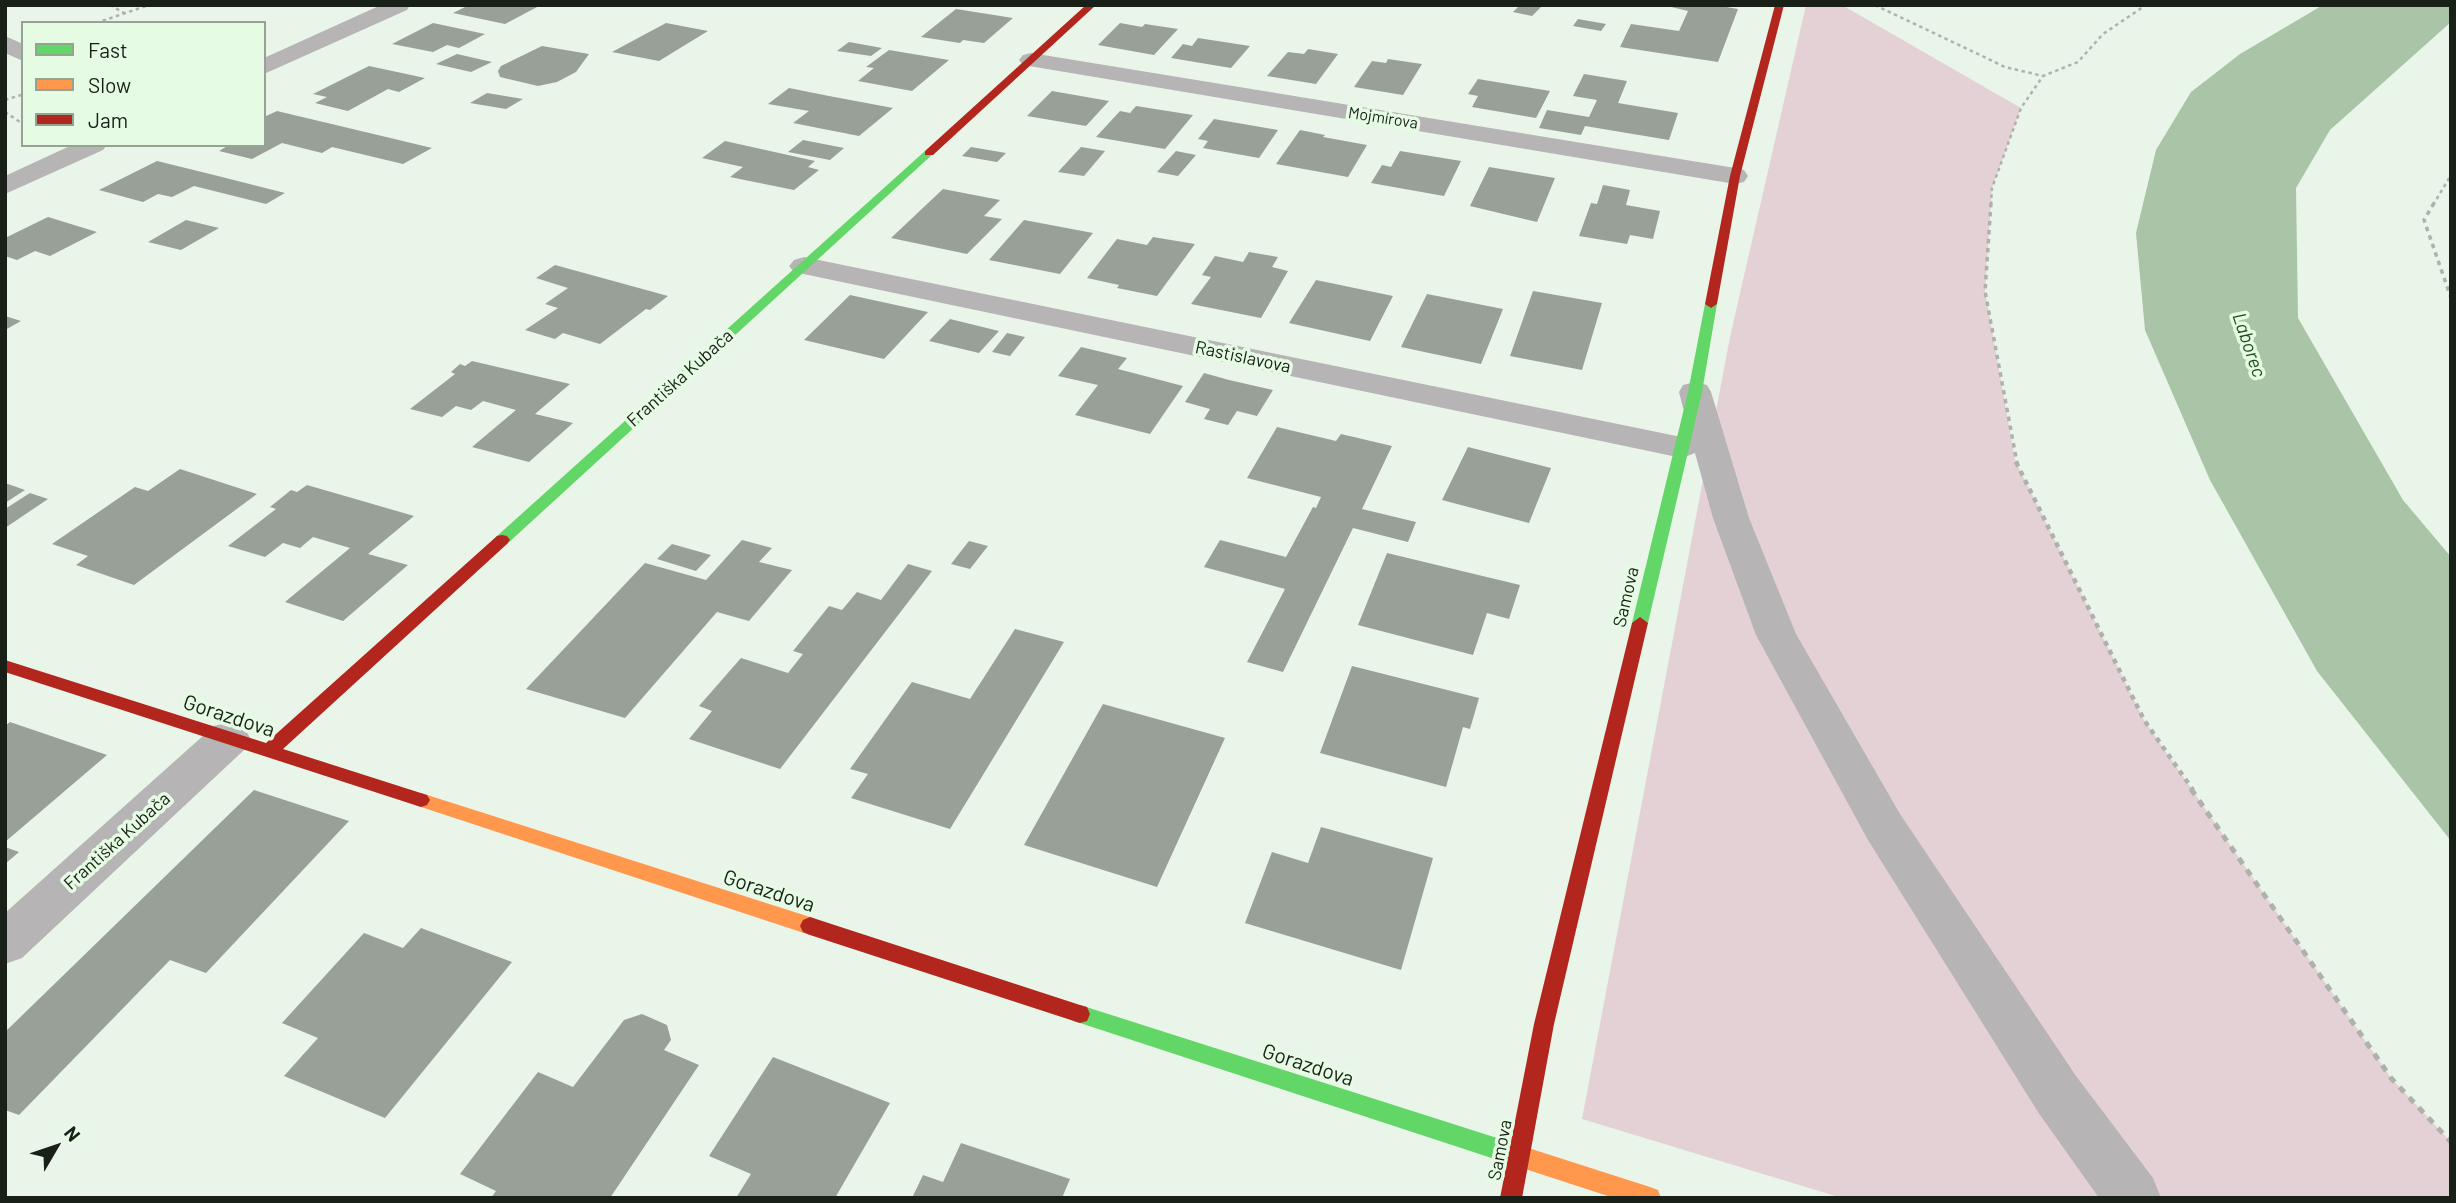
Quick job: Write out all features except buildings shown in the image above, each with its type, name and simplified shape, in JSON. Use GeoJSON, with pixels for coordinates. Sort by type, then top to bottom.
{"type":"FeatureCollection","features":[{"type":"Feature","properties":{"kind":"street"},"geometry":{"type":"LineString","coordinates":[[266,66],[399,5]]}},
{"type":"Feature","properties":{"kind":"street","name":"Františka Kubača"},"geometry":{"type":"LineString","coordinates":[[5,943],[249,745],[804,266],[1092,5]]}},
{"type":"Feature","properties":{"kind":"street","name":"Samova"},"geometry":{"type":"LineString","coordinates":[[1511,1198],[1544,1024],[1695,392],[1735,176],[1780,5]]}},
{"type":"Feature","properties":{"kind":"street"},"geometry":{"type":"LineString","coordinates":[[5,43],[21,53]]}},
{"type":"Feature","properties":{"kind":"street","name":"Mojmírova"},"geometry":{"type":"LineString","coordinates":[[1031,60],[1735,176]]}},
{"type":"Feature","properties":{"kind":"street"},"geometry":{"type":"LineString","coordinates":[[5,186],[90,147]]}},
{"type":"Feature","properties":{"kind":"street","name":"Rastislavova"},"geometry":{"type":"LineString","coordinates":[[804,266],[1682,447]]}},
{"type":"Feature","properties":{"kind":"street"},"geometry":{"type":"LineString","coordinates":[[1695,392],[1731,518],[1776,635],[1884,827],[2057,1094],[2133,1198]]}},
{"type":"Feature","properties":{"kind":"street","name":"Gorazdova"},"geometry":{"type":"LineString","coordinates":[[5,666],[1650,1198]]}},
{"type":"Feature","properties":{"kind":"path"},"geometry":{"type":"LineString","coordinates":[[110,5],[124,13]]}},
{"type":"Feature","properties":{"kind":"path"},"geometry":{"type":"LineString","coordinates":[[102,21],[149,5]]}},
{"type":"Feature","properties":{"kind":"path"},"geometry":{"type":"LineString","coordinates":[[1875,5],[2005,67],[2043,76]]}},
{"type":"Feature","properties":{"kind":"path"},"geometry":{"type":"LineString","coordinates":[[2147,5],[2103,34],[2078,62],[2043,76],[2021,108],[1992,188],[1985,291],[2015,460],[2144,720],[2391,1078],[2451,1142]]}},
{"type":"Feature","properties":{"kind":"path"},"geometry":{"type":"LineString","coordinates":[[5,112],[21,122]]}},
{"type":"Feature","properties":{"kind":"path"},"geometry":{"type":"LineString","coordinates":[[5,121],[15,118]]}},
{"type":"Feature","properties":{"kind":"path"},"geometry":{"type":"LineString","coordinates":[[2451,175],[2424,220],[2451,298]]}},
{"type":"Feature","properties":{"kind":"shaded area"},"geometry":{"type":"Polygon","coordinates":[[[1806,5],[1842,5],[2021,108],[1992,188],[1985,291],[2015,460],[2144,720],[2391,1078],[2451,1142],[2451,1198],[1842,1198],[1582,1119],[1730,337],[1806,5]]]}},
{"type":"Feature","properties":{"kind":"water","name":"Laborec"},"geometry":{"type":"Polygon","coordinates":[[[2323,5],[2451,5],[2451,22],[2330,130],[2296,188],[2298,318],[2403,500],[2451,557],[2451,841],[2317,671],[2210,480],[2145,330],[2136,233],[2156,150],[2191,92],[2240,54],[2323,5]]]}},
{"type":"Feature","properties":{"kind":"traffic: fast"},"geometry":{"type":"LineString","coordinates":[[502,540],[929,153]]}},
{"type":"Feature","properties":{"kind":"traffic: fast"},"geometry":{"type":"LineString","coordinates":[[1640,623],[1695,392],[1711,304]]}},
{"type":"Feature","properties":{"kind":"traffic: fast"},"geometry":{"type":"LineString","coordinates":[[1080,1014],[1519,1156]]}},
{"type":"Feature","properties":{"kind":"traffic: slow"},"geometry":{"type":"LineString","coordinates":[[421,800],[810,926]]}},
{"type":"Feature","properties":{"kind":"traffic: slow"},"geometry":{"type":"LineString","coordinates":[[1519,1156],[1650,1198]]}},
{"type":"Feature","properties":{"kind":"traffic: jam"},"geometry":{"type":"LineString","coordinates":[[929,153],[1092,5]]}},
{"type":"Feature","properties":{"kind":"traffic: jam"},"geometry":{"type":"LineString","coordinates":[[1711,304],[1735,176],[1780,5]]}},
{"type":"Feature","properties":{"kind":"traffic: jam"},"geometry":{"type":"LineString","coordinates":[[269,751],[502,540]]}},
{"type":"Feature","properties":{"kind":"traffic: jam"},"geometry":{"type":"LineString","coordinates":[[1511,1198],[1544,1024],[1640,623]]}},
{"type":"Feature","properties":{"kind":"traffic: jam"},"geometry":{"type":"LineString","coordinates":[[5,666],[421,800]]}},
{"type":"Feature","properties":{"kind":"traffic: jam"},"geometry":{"type":"LineString","coordinates":[[810,926],[1080,1014]]}}]}
